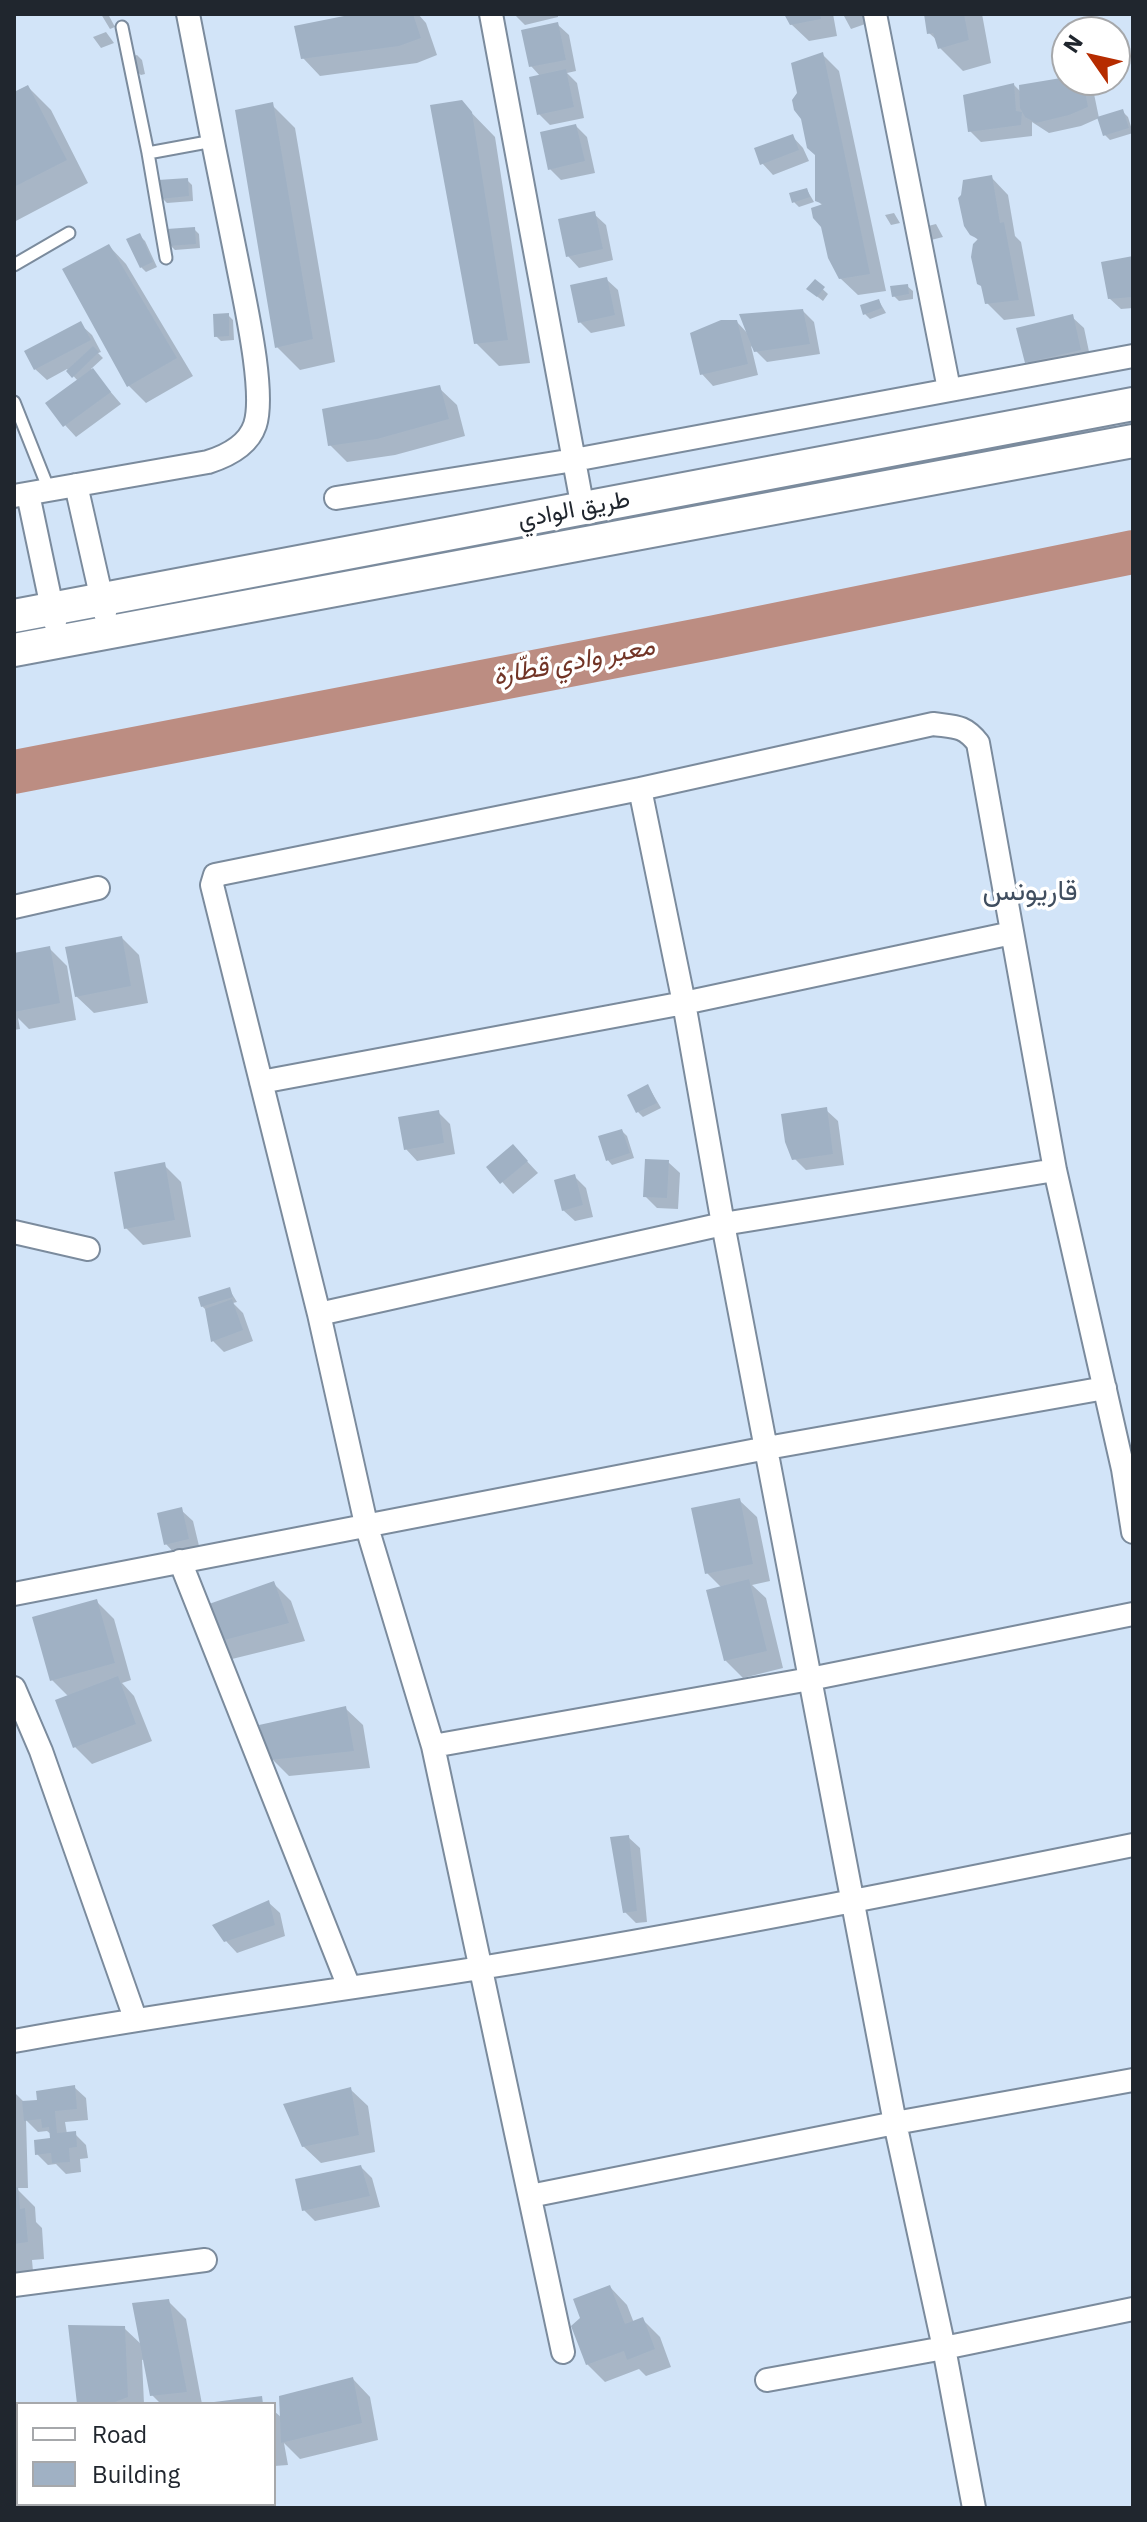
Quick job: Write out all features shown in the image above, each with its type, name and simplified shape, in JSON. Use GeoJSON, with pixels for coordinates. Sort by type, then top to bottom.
{"type":"FeatureCollection","features":[{"type":"Feature","properties":{"kind":"main road","name":"طريق الوادي"},"geometry":{"type":"LineString","coordinates":[[14,616],[1133,404]]}},
{"type":"Feature","properties":{"kind":"main road","name":"طريق الوادي"},"geometry":{"type":"LineString","coordinates":[[14,650],[1133,441]]}},
{"type":"Feature","properties":{"kind":"main road"},"geometry":{"type":"LineString","coordinates":[[918,445],[924,480]]}},
{"type":"Feature","properties":{"kind":"street"},"geometry":{"type":"LineString","coordinates":[[59,642],[30,493],[224,457],[240,447],[254,427],[257,407],[248,321],[188,14]]}},
{"type":"Feature","properties":{"kind":"street"},"geometry":{"type":"LineString","coordinates":[[491,14],[583,509]]}},
{"type":"Feature","properties":{"kind":"street"},"geometry":{"type":"LineString","coordinates":[[875,14],[949,389]]}},
{"type":"Feature","properties":{"kind":"street"},"geometry":{"type":"LineString","coordinates":[[336,498],[574,460],[1133,356]]}},
{"type":"Feature","properties":{"kind":"street"},"geometry":{"type":"LineString","coordinates":[[76,485],[109,632]]}},
{"type":"Feature","properties":{"kind":"street"},"geometry":{"type":"LineString","coordinates":[[563,2352],[433,1746],[366,1524],[319,1314],[212,885],[215,875],[640,789],[933,724],[969,731],[978,743],[1055,1170],[1105,1388],[1128,1468],[1133,1532]]}},
{"type":"Feature","properties":{"kind":"street"},"geometry":{"type":"LineString","coordinates":[[640,789],[684,1003],[723,1224],[895,2123],[944,2348],[974,2508]]}},
{"type":"Feature","properties":{"kind":"street"},"geometry":{"type":"LineString","coordinates":[[14,907],[98,888]]}},
{"type":"Feature","properties":{"kind":"street"},"geometry":{"type":"LineString","coordinates":[[261,1082],[684,1003],[1012,933]]}},
{"type":"Feature","properties":{"kind":"street"},"geometry":{"type":"LineString","coordinates":[[319,1314],[723,1224],[1055,1170]]}},
{"type":"Feature","properties":{"kind":"street"},"geometry":{"type":"LineString","coordinates":[[14,1232],[88,1249]]}},
{"type":"Feature","properties":{"kind":"street"},"geometry":{"type":"LineString","coordinates":[[14,1594],[767,1448],[1105,1388]]}},
{"type":"Feature","properties":{"kind":"street"},"geometry":{"type":"LineString","coordinates":[[180,1561],[349,1987]]}},
{"type":"Feature","properties":{"kind":"street"},"geometry":{"type":"LineString","coordinates":[[433,1746],[810,1679],[1133,1614]]}},
{"type":"Feature","properties":{"kind":"street"},"geometry":{"type":"LineString","coordinates":[[14,1688],[41,1751],[135,2018]]}},
{"type":"Feature","properties":{"kind":"street"},"geometry":{"type":"LineString","coordinates":[[14,2041],[135,2018],[481,1968],[853,1902],[1133,1845]]}},
{"type":"Feature","properties":{"kind":"street"},"geometry":{"type":"LineString","coordinates":[[530,2196],[895,2123],[1133,2080]]}},
{"type":"Feature","properties":{"kind":"street"},"geometry":{"type":"LineString","coordinates":[[14,2285],[205,2260]]}},
{"type":"Feature","properties":{"kind":"street"},"geometry":{"type":"LineString","coordinates":[[767,2380],[1133,2309]]}},
{"type":"Feature","properties":{"kind":"lane"},"geometry":{"type":"LineString","coordinates":[[122,27],[166,258]]}},
{"type":"Feature","properties":{"kind":"lane"},"geometry":{"type":"LineString","coordinates":[[148,153],[213,141]]}},
{"type":"Feature","properties":{"kind":"lane"},"geometry":{"type":"LineString","coordinates":[[14,265],[69,233]]}},
{"type":"Feature","properties":{"kind":"lane"},"geometry":{"type":"LineString","coordinates":[[14,402],[30,493]]}},
{"type":"Feature","properties":{"kind":"building"},"geometry":{"type":"Polygon","coordinates":[[[354,14],[413,14],[421,38],[399,46],[301,59],[294,26],[354,14]]]}},
{"type":"Feature","properties":{"kind":"building"},"geometry":{"type":"Polygon","coordinates":[[[784,14],[820,14],[821,19],[790,25],[784,14]]]}},
{"type":"Feature","properties":{"kind":"building"},"geometry":{"type":"Polygon","coordinates":[[[924,14],[964,14],[969,40],[938,49],[933,33],[927,34],[924,14]]]}},
{"type":"Feature","properties":{"kind":"building"},"geometry":{"type":"Polygon","coordinates":[[[558,22],[566,60],[529,67],[521,30],[558,22]]]}},
{"type":"Feature","properties":{"kind":"building"},"geometry":{"type":"Polygon","coordinates":[[[823,52],[870,274],[839,279],[828,258],[821,227],[813,218],[811,208],[823,204],[815,201],[815,155],[807,148],[801,119],[794,110],[792,100],[797,93],[791,63],[823,52]]]}},
{"type":"Feature","properties":{"kind":"building"},"geometry":{"type":"Polygon","coordinates":[[[566,69],[574,107],[537,115],[529,77],[566,69]]]}},
{"type":"Feature","properties":{"kind":"building"},"geometry":{"type":"Polygon","coordinates":[[[1051,80],[1051,96],[1086,96],[1088,107],[1036,123],[1025,117],[1020,108],[1019,85],[1051,80]]]}},
{"type":"Feature","properties":{"kind":"building"},"geometry":{"type":"Polygon","coordinates":[[[1014,83],[1016,111],[1022,112],[1021,125],[968,132],[963,95],[1014,83]]]}},
{"type":"Feature","properties":{"kind":"building"},"geometry":{"type":"Polygon","coordinates":[[[28,85],[67,160],[14,187],[14,92],[28,85]]]}},
{"type":"Feature","properties":{"kind":"building"},"geometry":{"type":"Polygon","coordinates":[[[462,100],[472,112],[508,340],[474,344],[430,105],[462,100]]]}},
{"type":"Feature","properties":{"kind":"building"},"geometry":{"type":"Polygon","coordinates":[[[273,102],[313,339],[275,348],[235,110],[273,102]]]}},
{"type":"Feature","properties":{"kind":"building"},"geometry":{"type":"Polygon","coordinates":[[[1123,109],[1129,128],[1103,136],[1097,117],[1123,109]]]}},
{"type":"Feature","properties":{"kind":"building"},"geometry":{"type":"Polygon","coordinates":[[[576,124],[585,161],[548,170],[540,132],[576,124]]]}},
{"type":"Feature","properties":{"kind":"building"},"geometry":{"type":"Polygon","coordinates":[[[793,134],[799,150],[760,165],[754,148],[793,134]]]}},
{"type":"Feature","properties":{"kind":"building"},"geometry":{"type":"Polygon","coordinates":[[[992,175],[1019,300],[985,304],[971,257],[973,244],[978,239],[970,235],[964,226],[958,198],[963,180],[992,175]]]}},
{"type":"Feature","properties":{"kind":"building"},"geometry":{"type":"Polygon","coordinates":[[[188,178],[189,196],[160,199],[158,180],[188,178]]]}},
{"type":"Feature","properties":{"kind":"building"},"geometry":{"type":"Polygon","coordinates":[[[807,188],[810,197],[792,203],[789,193],[807,188]]]}},
{"type":"Feature","properties":{"kind":"building"},"geometry":{"type":"Polygon","coordinates":[[[595,211],[603,249],[566,257],[558,219],[595,211]]]}},
{"type":"Feature","properties":{"kind":"building"},"geometry":{"type":"Polygon","coordinates":[[[195,227],[196,244],[168,246],[167,229],[195,227]]]}},
{"type":"Feature","properties":{"kind":"building"},"geometry":{"type":"Polygon","coordinates":[[[140,233],[153,262],[140,268],[126,239],[140,233]]]}},
{"type":"Feature","properties":{"kind":"building"},"geometry":{"type":"Polygon","coordinates":[[[109,244],[177,358],[127,387],[62,269],[109,244]]]}},
{"type":"Feature","properties":{"kind":"building"},"geometry":{"type":"Polygon","coordinates":[[[1133,256],[1133,297],[1108,299],[1101,262],[1133,256]]]}},
{"type":"Feature","properties":{"kind":"building"},"geometry":{"type":"Polygon","coordinates":[[[607,277],[615,315],[578,323],[570,285],[607,277]]]}},
{"type":"Feature","properties":{"kind":"building"},"geometry":{"type":"Polygon","coordinates":[[[815,279],[825,287],[817,297],[806,289],[815,279]]]}},
{"type":"Feature","properties":{"kind":"building"},"geometry":{"type":"Polygon","coordinates":[[[908,284],[909,294],[892,297],[890,286],[908,284]]]}},
{"type":"Feature","properties":{"kind":"building"},"geometry":{"type":"Polygon","coordinates":[[[879,299],[882,308],[863,315],[860,305],[879,299]]]}},
{"type":"Feature","properties":{"kind":"building"},"geometry":{"type":"Polygon","coordinates":[[[803,309],[810,344],[754,352],[739,314],[803,309]]]}},
{"type":"Feature","properties":{"kind":"building"},"geometry":{"type":"Polygon","coordinates":[[[229,313],[229,336],[214,337],[213,314],[229,313]]]}},
{"type":"Feature","properties":{"kind":"building"},"geometry":{"type":"Polygon","coordinates":[[[1073,314],[1081,350],[1025,363],[1016,328],[1073,314]]]}},
{"type":"Feature","properties":{"kind":"building"},"geometry":{"type":"Polygon","coordinates":[[[721,320],[737,320],[748,364],[700,375],[690,333],[721,320]]]}},
{"type":"Feature","properties":{"kind":"building"},"geometry":{"type":"Polygon","coordinates":[[[81,321],[91,340],[34,370],[24,351],[81,321]]]}},
{"type":"Feature","properties":{"kind":"building"},"geometry":{"type":"Polygon","coordinates":[[[93,346],[99,352],[72,378],[66,371],[93,346]]]}},
{"type":"Feature","properties":{"kind":"building"},"geometry":{"type":"Polygon","coordinates":[[[93,368],[111,392],[63,427],[45,403],[93,368]]]}},
{"type":"Feature","properties":{"kind":"building"},"geometry":{"type":"Polygon","coordinates":[[[440,385],[449,419],[377,439],[328,446],[322,409],[440,385]]]}},
{"type":"Feature","properties":{"kind":"building"},"geometry":{"type":"Polygon","coordinates":[[[122,936],[131,986],[75,997],[65,947],[122,936]]]}},
{"type":"Feature","properties":{"kind":"building"},"geometry":{"type":"Polygon","coordinates":[[[50,946],[60,1003],[14,1012],[14,953],[50,946]]]}},
{"type":"Feature","properties":{"kind":"building"},"geometry":{"type":"Polygon","coordinates":[[[648,1084],[657,1103],[636,1113],[627,1095],[648,1084]]]}},
{"type":"Feature","properties":{"kind":"building"},"geometry":{"type":"Polygon","coordinates":[[[827,1107],[833,1154],[792,1160],[785,1142],[781,1114],[827,1107]]]}},
{"type":"Feature","properties":{"kind":"building"},"geometry":{"type":"Polygon","coordinates":[[[439,1110],[444,1143],[404,1150],[398,1117],[439,1110]]]}},
{"type":"Feature","properties":{"kind":"building"},"geometry":{"type":"Polygon","coordinates":[[[622,1129],[630,1153],[606,1161],[598,1136],[622,1129]]]}},
{"type":"Feature","properties":{"kind":"building"},"geometry":{"type":"Polygon","coordinates":[[[513,1144],[528,1161],[500,1184],[486,1167],[513,1144]]]}},
{"type":"Feature","properties":{"kind":"building"},"geometry":{"type":"Polygon","coordinates":[[[645,1159],[669,1160],[667,1198],[643,1197],[645,1159]]]}},
{"type":"Feature","properties":{"kind":"building"},"geometry":{"type":"Polygon","coordinates":[[[165,1162],[175,1220],[124,1229],[114,1172],[165,1162]]]}},
{"type":"Feature","properties":{"kind":"building"},"geometry":{"type":"Polygon","coordinates":[[[575,1174],[583,1205],[562,1211],[554,1180],[575,1174]]]}},
{"type":"Feature","properties":{"kind":"building"},"geometry":{"type":"Polygon","coordinates":[[[230,1287],[233,1297],[201,1307],[198,1297],[230,1287]]]}},
{"type":"Feature","properties":{"kind":"building"},"geometry":{"type":"Polygon","coordinates":[[[232,1299],[243,1330],[211,1342],[205,1309],[232,1299]]]}},
{"type":"Feature","properties":{"kind":"building"},"geometry":{"type":"Polygon","coordinates":[[[740,1498],[753,1564],[705,1574],[691,1508],[740,1498]]]}},
{"type":"Feature","properties":{"kind":"building"},"geometry":{"type":"Polygon","coordinates":[[[182,1507],[189,1539],[164,1545],[157,1513],[182,1507]]]}},
{"type":"Feature","properties":{"kind":"building"},"geometry":{"type":"Polygon","coordinates":[[[749,1579],[767,1651],[724,1661],[706,1590],[749,1579]]]}},
{"type":"Feature","properties":{"kind":"building"},"geometry":{"type":"Polygon","coordinates":[[[274,1581],[289,1623],[213,1643],[209,1604],[274,1581]]]}},
{"type":"Feature","properties":{"kind":"building"},"geometry":{"type":"Polygon","coordinates":[[[97,1599],[115,1663],[50,1681],[32,1617],[97,1599]]]}},
{"type":"Feature","properties":{"kind":"building"},"geometry":{"type":"Polygon","coordinates":[[[118,1676],[136,1724],[73,1748],[55,1700],[118,1676]]]}},
{"type":"Feature","properties":{"kind":"building"},"geometry":{"type":"Polygon","coordinates":[[[346,1706],[354,1751],[270,1760],[259,1725],[346,1706]]]}},
{"type":"Feature","properties":{"kind":"building"},"geometry":{"type":"Polygon","coordinates":[[[629,1835],[637,1911],[623,1913],[610,1837],[629,1835]]]}},
{"type":"Feature","properties":{"kind":"building"},"geometry":{"type":"Polygon","coordinates":[[[269,1900],[275,1925],[224,1942],[212,1925],[269,1900]]]}},
{"type":"Feature","properties":{"kind":"building"},"geometry":{"type":"Polygon","coordinates":[[[75,2085],[77,2109],[55,2111],[57,2133],[76,2131],[77,2147],[69,2148],[70,2162],[52,2163],[51,2153],[35,2155],[34,2140],[50,2138],[49,2127],[42,2128],[41,2119],[24,2121],[22,2101],[37,2100],[36,2091],[75,2085]]]}},
{"type":"Feature","properties":{"kind":"building"},"geometry":{"type":"Polygon","coordinates":[[[351,2087],[359,2135],[302,2147],[283,2104],[351,2087]]]}},
{"type":"Feature","properties":{"kind":"building"},"geometry":{"type":"Polygon","coordinates":[[[361,2165],[370,2196],[302,2211],[295,2179],[361,2165]]]}},
{"type":"Feature","properties":{"kind":"building"},"geometry":{"type":"Polygon","coordinates":[[[18,2187],[20,2209],[25,2208],[28,2242],[14,2244],[14,2188],[18,2187]]]}},
{"type":"Feature","properties":{"kind":"building"},"geometry":{"type":"Polygon","coordinates":[[[610,2285],[625,2324],[643,2317],[655,2349],[627,2360],[624,2351],[586,2365],[571,2326],[580,2318],[573,2299],[610,2285]]]}},
{"type":"Feature","properties":{"kind":"building"},"geometry":{"type":"Polygon","coordinates":[[[169,2299],[187,2392],[150,2396],[132,2303],[169,2299]]]}},
{"type":"Feature","properties":{"kind":"building"},"geometry":{"type":"Polygon","coordinates":[[[68,2325],[125,2326],[128,2397],[115,2402],[77,2402],[68,2325]]]}},
{"type":"Feature","properties":{"kind":"building"},"geometry":{"type":"Polygon","coordinates":[[[353,2377],[362,2423],[281,2443],[279,2396],[353,2377]]]}},
{"type":"Feature","properties":{"kind":"building"},"geometry":{"type":"Polygon","coordinates":[[[262,2396],[263,2402],[214,2402],[262,2396]]]}},
{"type":"Feature","properties":{"kind":"building"},"geometry":{"type":"Polygon","coordinates":[[[16,2434],[16,2492],[14,2488],[16,2434]]]}},
{"type":"Feature","properties":{"kind":"waterway","name":"معبر وادي قطّارة"},"geometry":{"type":"LineString","coordinates":[[14,772],[715,637],[1133,552]]}},
{"type":"Feature","properties":{"kind":"district","name":"قاريونس"},"geometry":{"type":"Point","coordinates":[1030,892]}}]}
